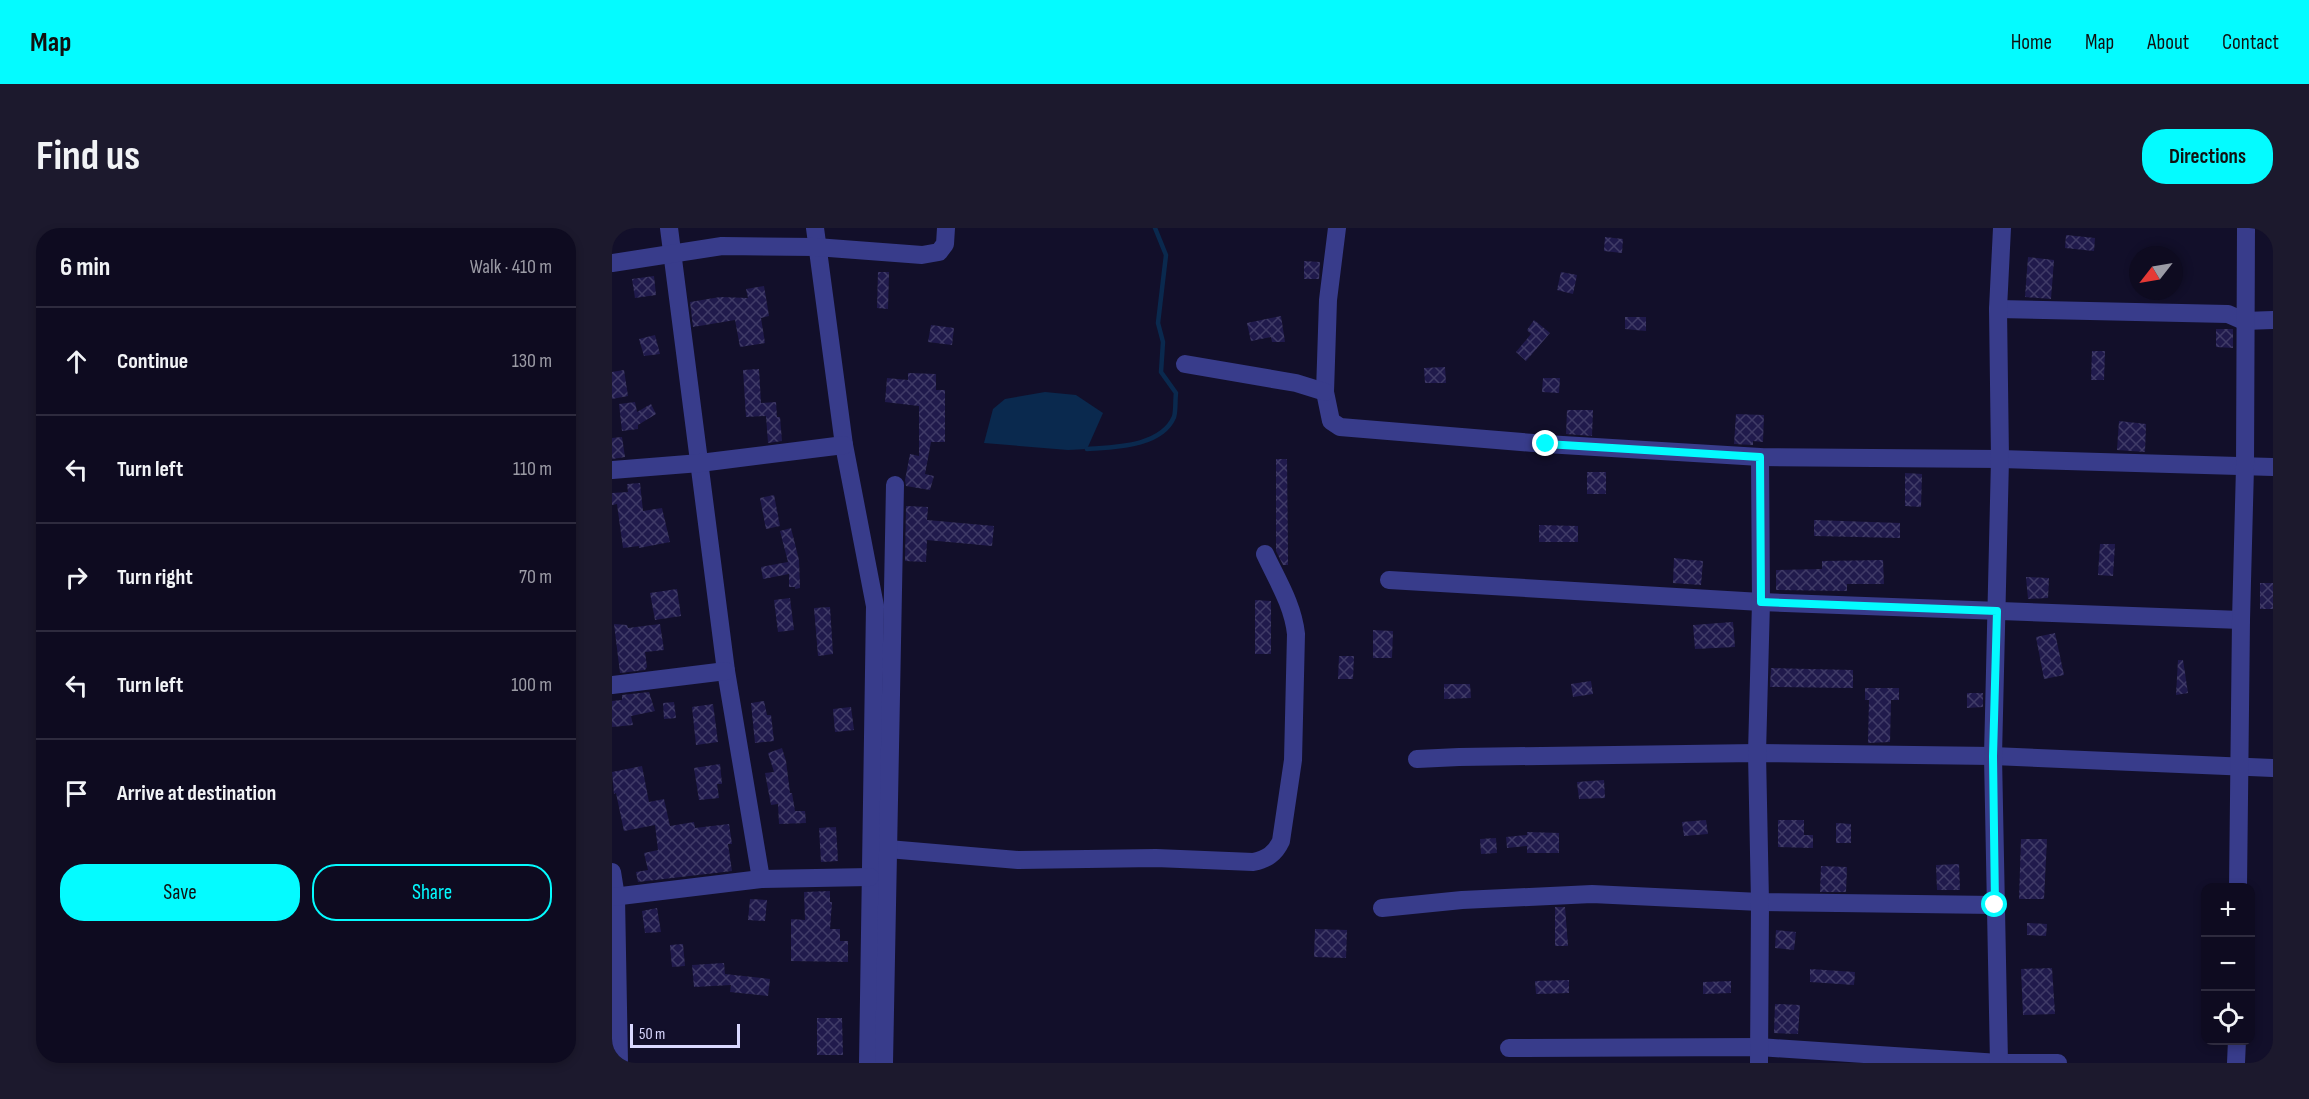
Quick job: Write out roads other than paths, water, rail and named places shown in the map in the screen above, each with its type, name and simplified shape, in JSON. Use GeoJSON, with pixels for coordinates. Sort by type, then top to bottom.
{"type":"FeatureCollection","features":[{"type":"Feature","properties":{"kind":"street"},"geometry":{"type":"LineString","coordinates":[[669,228],[726,671],[761,879]]}},
{"type":"Feature","properties":{"kind":"street"},"geometry":{"type":"LineString","coordinates":[[815,228],[844,445],[875,606],[868,1063]]}},
{"type":"Feature","properties":{"kind":"street"},"geometry":{"type":"LineString","coordinates":[[612,263],[722,246],[816,247],[922,255],[939,252],[945,244],[946,228]]}},
{"type":"Feature","properties":{"kind":"street"},"geometry":{"type":"LineString","coordinates":[[1337,228],[1328,300],[1325,392],[1331,421],[1340,427],[1523,442],[1760,457],[2000,459],[2273,467]]}},
{"type":"Feature","properties":{"kind":"street"},"geometry":{"type":"LineString","coordinates":[[1999,1063],[1993,756],[2000,459],[1998,309],[2002,228]]}},
{"type":"Feature","properties":{"kind":"street"},"geometry":{"type":"LineString","coordinates":[[2238,883],[2245,467],[2246,228]]}},
{"type":"Feature","properties":{"kind":"street"},"geometry":{"type":"LineString","coordinates":[[1998,309],[2228,314],[2244,321],[2273,320]]}},
{"type":"Feature","properties":{"kind":"street"},"geometry":{"type":"LineString","coordinates":[[1185,364],[1296,383],[1325,392]]}},
{"type":"Feature","properties":{"kind":"street"},"geometry":{"type":"LineString","coordinates":[[612,470],[700,463],[844,445]]}},
{"type":"Feature","properties":{"kind":"street"},"geometry":{"type":"LineString","coordinates":[[1759,1055],[1760,902],[1757,753],[1761,602],[1760,457]]}},
{"type":"Feature","properties":{"kind":"street"},"geometry":{"type":"LineString","coordinates":[[884,1063],[895,485]]}},
{"type":"Feature","properties":{"kind":"street"},"geometry":{"type":"LineString","coordinates":[[888,849],[1043,860],[1156,858],[1252,862],[1262,860],[1276,852],[1281,841],[1293,760],[1296,634],[1291,610],[1265,554]]}},
{"type":"Feature","properties":{"kind":"street"},"geometry":{"type":"LineString","coordinates":[[1389,580],[1761,602],[2241,620]]}},
{"type":"Feature","properties":{"kind":"street"},"geometry":{"type":"LineString","coordinates":[[612,685],[726,671]]}},
{"type":"Feature","properties":{"kind":"street"},"geometry":{"type":"LineString","coordinates":[[1417,759],[1757,753],[1993,756],[2273,768]]}},
{"type":"Feature","properties":{"kind":"street"},"geometry":{"type":"LineString","coordinates":[[612,872],[619,1063]]}},
{"type":"Feature","properties":{"kind":"street"},"geometry":{"type":"LineString","coordinates":[[614,897],[761,879],[870,877]]}},
{"type":"Feature","properties":{"kind":"street"},"geometry":{"type":"LineString","coordinates":[[1382,908],[1462,900],[1592,894],[1760,902],[1995,905]]}},
{"type":"Feature","properties":{"kind":"street"},"geometry":{"type":"LineString","coordinates":[[2236,1063],[2237,1045]]}},
{"type":"Feature","properties":{"kind":"street"},"geometry":{"type":"LineString","coordinates":[[1509,1048],[2058,1063]]}},
{"type":"Feature","properties":{"kind":"water"},"geometry":{"type":"Polygon","coordinates":[[[1045,392],[1076,395],[1103,413],[1087,449],[1068,450],[984,443],[993,409],[1005,399],[1045,392]]]}},
{"type":"Feature","properties":{"kind":"waterway"},"geometry":{"type":"LineString","coordinates":[[1087,449],[1123,446],[1148,440],[1168,427],[1174,417],[1176,393],[1161,372],[1163,342],[1158,323],[1166,255],[1155,228]]}}]}
